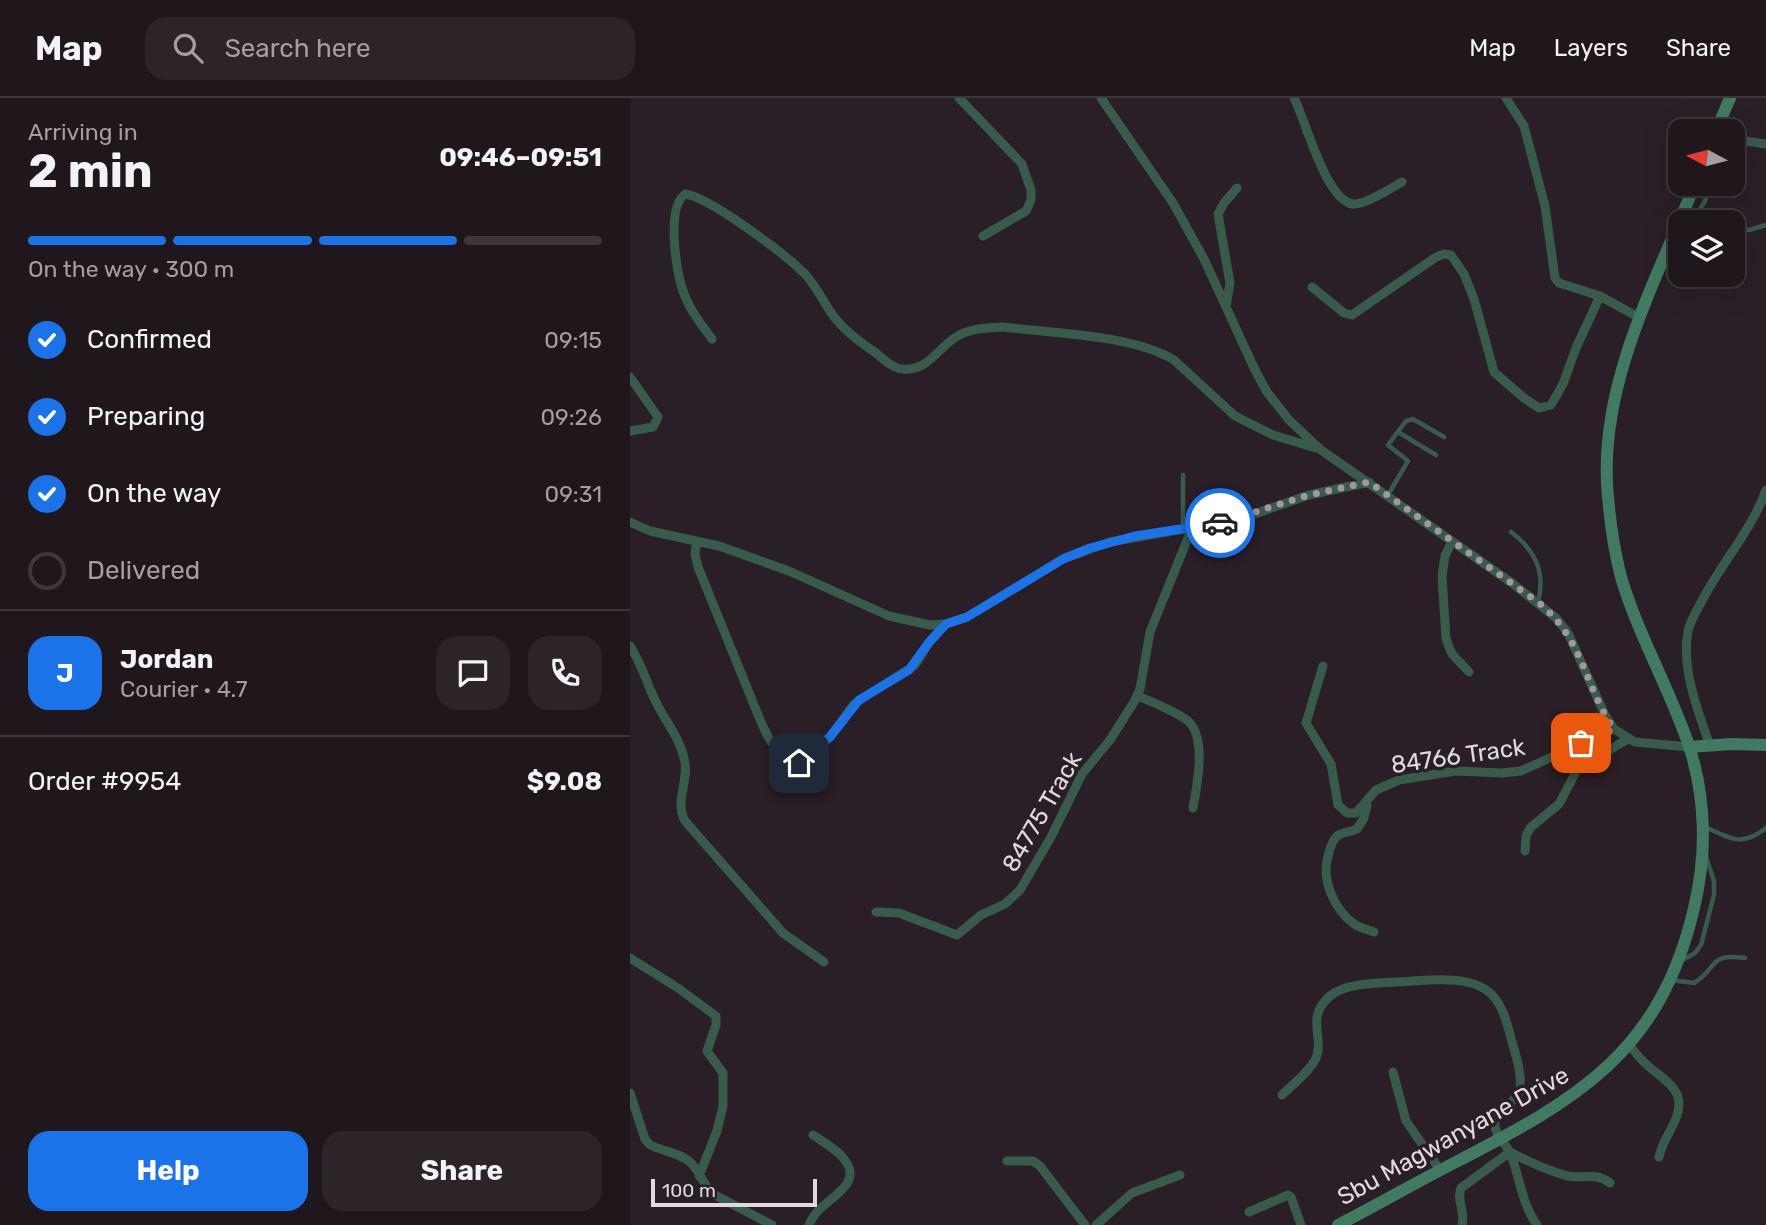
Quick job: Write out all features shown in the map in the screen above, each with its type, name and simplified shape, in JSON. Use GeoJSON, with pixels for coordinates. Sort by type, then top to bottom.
{"type":"FeatureCollection","features":[{"type":"Feature","properties":{"kind":"main road"},"geometry":{"type":"LineString","coordinates":[[1720,119],[1726,102]]}},
{"type":"Feature","properties":{"kind":"main road","name":"Sbu Magwanyane Drive"},"geometry":{"type":"LineString","coordinates":[[1338,1225],[1502,1139],[1577,1093],[1629,1045],[1652,1014],[1678,962],[1697,896],[1703,850],[1698,780],[1689,747],[1622,579],[1611,536],[1607,480],[1609,435],[1618,387],[1640,318],[1668,255]]}},
{"type":"Feature","properties":{"kind":"main road"},"geometry":{"type":"LineString","coordinates":[[1689,747],[1766,745]]}},
{"type":"Feature","properties":{"kind":"street"},"geometry":{"type":"LineString","coordinates":[[959,98],[1022,164],[1031,190],[1031,200],[1026,211],[983,236]]}},
{"type":"Feature","properties":{"kind":"street"},"geometry":{"type":"LineString","coordinates":[[1101,98],[1173,203],[1204,259],[1267,392],[1289,420],[1321,450],[1538,602],[1556,618],[1568,633],[1614,729],[1628,739],[1648,744],[1689,747]]}},
{"type":"Feature","properties":{"kind":"street"},"geometry":{"type":"LineString","coordinates":[[1294,98],[1324,174],[1340,197],[1356,204],[1402,182]]}},
{"type":"Feature","properties":{"kind":"street"},"geometry":{"type":"LineString","coordinates":[[1506,98],[1524,126],[1545,206],[1554,274],[1559,283],[1600,296],[1640,318]]}},
{"type":"Feature","properties":{"kind":"street"},"geometry":{"type":"LineString","coordinates":[[1745,141],[1766,144]]}},
{"type":"Feature","properties":{"kind":"street"},"geometry":{"type":"LineString","coordinates":[[1226,306],[1230,283],[1218,214],[1237,188]]}},
{"type":"Feature","properties":{"kind":"street"},"geometry":{"type":"LineString","coordinates":[[712,339],[693,312],[681,282],[675,245],[675,218],[678,202],[685,194],[726,215],[778,250],[806,276],[842,326],[898,368],[919,368],[956,337],[966,332],[988,328],[1003,327],[1128,343],[1174,360],[1235,416],[1273,435],[1321,450]]}},
{"type":"Feature","properties":{"kind":"street"},"geometry":{"type":"LineString","coordinates":[[1312,287],[1343,313],[1352,315],[1436,257],[1451,255],[1464,274],[1474,299],[1494,372],[1534,406],[1546,408],[1559,393],[1600,296]]}},
{"type":"Feature","properties":{"kind":"street"},"geometry":{"type":"LineString","coordinates":[[630,377],[658,417],[653,427],[630,431]]}},
{"type":"Feature","properties":{"kind":"street"},"geometry":{"type":"LineString","coordinates":[[630,522],[650,531],[719,546],[789,571],[889,616],[919,624],[946,624],[975,613],[1063,559],[1090,548],[1135,536],[1240,519],[1309,495],[1369,482]]}},
{"type":"Feature","properties":{"kind":"street"},"geometry":{"type":"LineString","coordinates":[[1710,746],[1690,681],[1687,642],[1689,629],[1710,586],[1754,519],[1766,490]]}},
{"type":"Feature","properties":{"kind":"street","name":"84775 Track"},"geometry":{"type":"LineString","coordinates":[[876,912],[899,913],[957,935],[981,915],[1013,897],[1039,859],[1082,774],[1110,740],[1138,695],[1150,632],[1187,528]]}},
{"type":"Feature","properties":{"kind":"street"},"geometry":{"type":"LineString","coordinates":[[697,541],[695,554],[698,567],[766,734],[792,762],[803,761],[830,737],[859,700],[909,670],[946,624]]}},
{"type":"Feature","properties":{"kind":"street"},"geometry":{"type":"LineString","coordinates":[[1452,541],[1443,564],[1447,639],[1452,654],[1469,672]]}},
{"type":"Feature","properties":{"kind":"street"},"geometry":{"type":"LineString","coordinates":[[630,646],[643,668],[655,701],[682,750],[686,777],[680,809],[685,821],[783,933],[824,962]]}},
{"type":"Feature","properties":{"kind":"street","name":"84766 Track"},"geometry":{"type":"LineString","coordinates":[[1323,666],[1306,720],[1331,764],[1335,800],[1341,810],[1347,813],[1356,813],[1383,786],[1399,780],[1456,771],[1521,771],[1614,729]]}},
{"type":"Feature","properties":{"kind":"street"},"geometry":{"type":"LineString","coordinates":[[1138,695],[1187,721],[1196,732],[1198,770],[1193,808]]}},
{"type":"Feature","properties":{"kind":"street"},"geometry":{"type":"LineString","coordinates":[[1525,851],[1526,836],[1530,828],[1559,804],[1578,768],[1628,739]]}},
{"type":"Feature","properties":{"kind":"street"},"geometry":{"type":"LineString","coordinates":[[1368,799],[1361,825],[1334,839],[1325,873],[1330,892],[1342,912],[1355,925],[1374,932]]}},
{"type":"Feature","properties":{"kind":"street"},"geometry":{"type":"LineString","coordinates":[[630,958],[716,1016],[716,1025],[707,1051],[723,1073],[723,1107],[717,1131],[699,1176]]}},
{"type":"Feature","properties":{"kind":"street"},"geometry":{"type":"LineString","coordinates":[[1282,1095],[1315,1059],[1318,1046],[1317,1016],[1335,992],[1354,986],[1432,979],[1451,980],[1479,987],[1491,994],[1507,1021],[1520,1085],[1516,1097],[1496,1119],[1495,1127],[1510,1152],[1527,1208],[1537,1225]]}},
{"type":"Feature","properties":{"kind":"street"},"geometry":{"type":"LineString","coordinates":[[1629,1045],[1672,1086],[1679,1099],[1677,1115],[1664,1138],[1659,1157]]}},
{"type":"Feature","properties":{"kind":"street"},"geometry":{"type":"LineString","coordinates":[[1393,1072],[1406,1121],[1440,1170]]}},
{"type":"Feature","properties":{"kind":"street"},"geometry":{"type":"LineString","coordinates":[[630,1093],[645,1139],[653,1147],[687,1159],[705,1187],[713,1194],[772,1225]]}},
{"type":"Feature","properties":{"kind":"street"},"geometry":{"type":"LineString","coordinates":[[808,1225],[820,1208],[844,1189],[850,1177],[842,1156],[813,1135]]}},
{"type":"Feature","properties":{"kind":"street"},"geometry":{"type":"LineString","coordinates":[[1510,1152],[1537,1166],[1564,1175],[1595,1175],[1610,1183]]}},
{"type":"Feature","properties":{"kind":"street"},"geometry":{"type":"LineString","coordinates":[[1462,1225],[1463,1212],[1459,1195],[1461,1188],[1510,1152]]}},
{"type":"Feature","properties":{"kind":"street"},"geometry":{"type":"LineString","coordinates":[[1007,1161],[1033,1161],[1040,1166],[1085,1225]]}},
{"type":"Feature","properties":{"kind":"street"},"geometry":{"type":"LineString","coordinates":[[1096,1225],[1132,1194],[1180,1175]]}},
{"type":"Feature","properties":{"kind":"street"},"geometry":{"type":"LineString","coordinates":[[1249,1212],[1288,1195],[1292,1198],[1301,1225]]}},
{"type":"Feature","properties":{"kind":"lane"},"geometry":{"type":"LineString","coordinates":[[1745,230],[1766,225]]}},
{"type":"Feature","properties":{"kind":"lane"},"geometry":{"type":"LineString","coordinates":[[1388,496],[1408,463],[1408,459],[1388,446],[1406,421],[1413,419],[1444,437]]}},
{"type":"Feature","properties":{"kind":"lane"},"geometry":{"type":"LineString","coordinates":[[1398,432],[1436,455]]}},
{"type":"Feature","properties":{"kind":"lane"},"geometry":{"type":"LineString","coordinates":[[1183,475],[1187,528]]}},
{"type":"Feature","properties":{"kind":"lane"},"geometry":{"type":"LineString","coordinates":[[1511,532],[1529,547],[1535,559],[1541,586],[1538,602]]}},
{"type":"Feature","properties":{"kind":"lane"},"geometry":{"type":"LineString","coordinates":[[1703,826],[1732,839],[1743,840],[1754,837],[1766,828]]}},
{"type":"Feature","properties":{"kind":"lane"},"geometry":{"type":"LineString","coordinates":[[1670,980],[1694,983],[1718,959],[1731,956],[1745,958]]}},
{"type":"Feature","properties":{"kind":"way so far"},"geometry":{"type":"LineString","coordinates":[[1220,523],[1240,519],[1309,495],[1369,482],[1538,602],[1562,624],[1614,729],[1581,743]]}},
{"type":"Feature","properties":{"kind":"route"},"geometry":{"type":"LineString","coordinates":[[799,763],[830,737],[859,700],[915,665],[929,642],[946,624],[967,617],[1063,559],[1090,548],[1135,536],[1220,523]]}}]}
